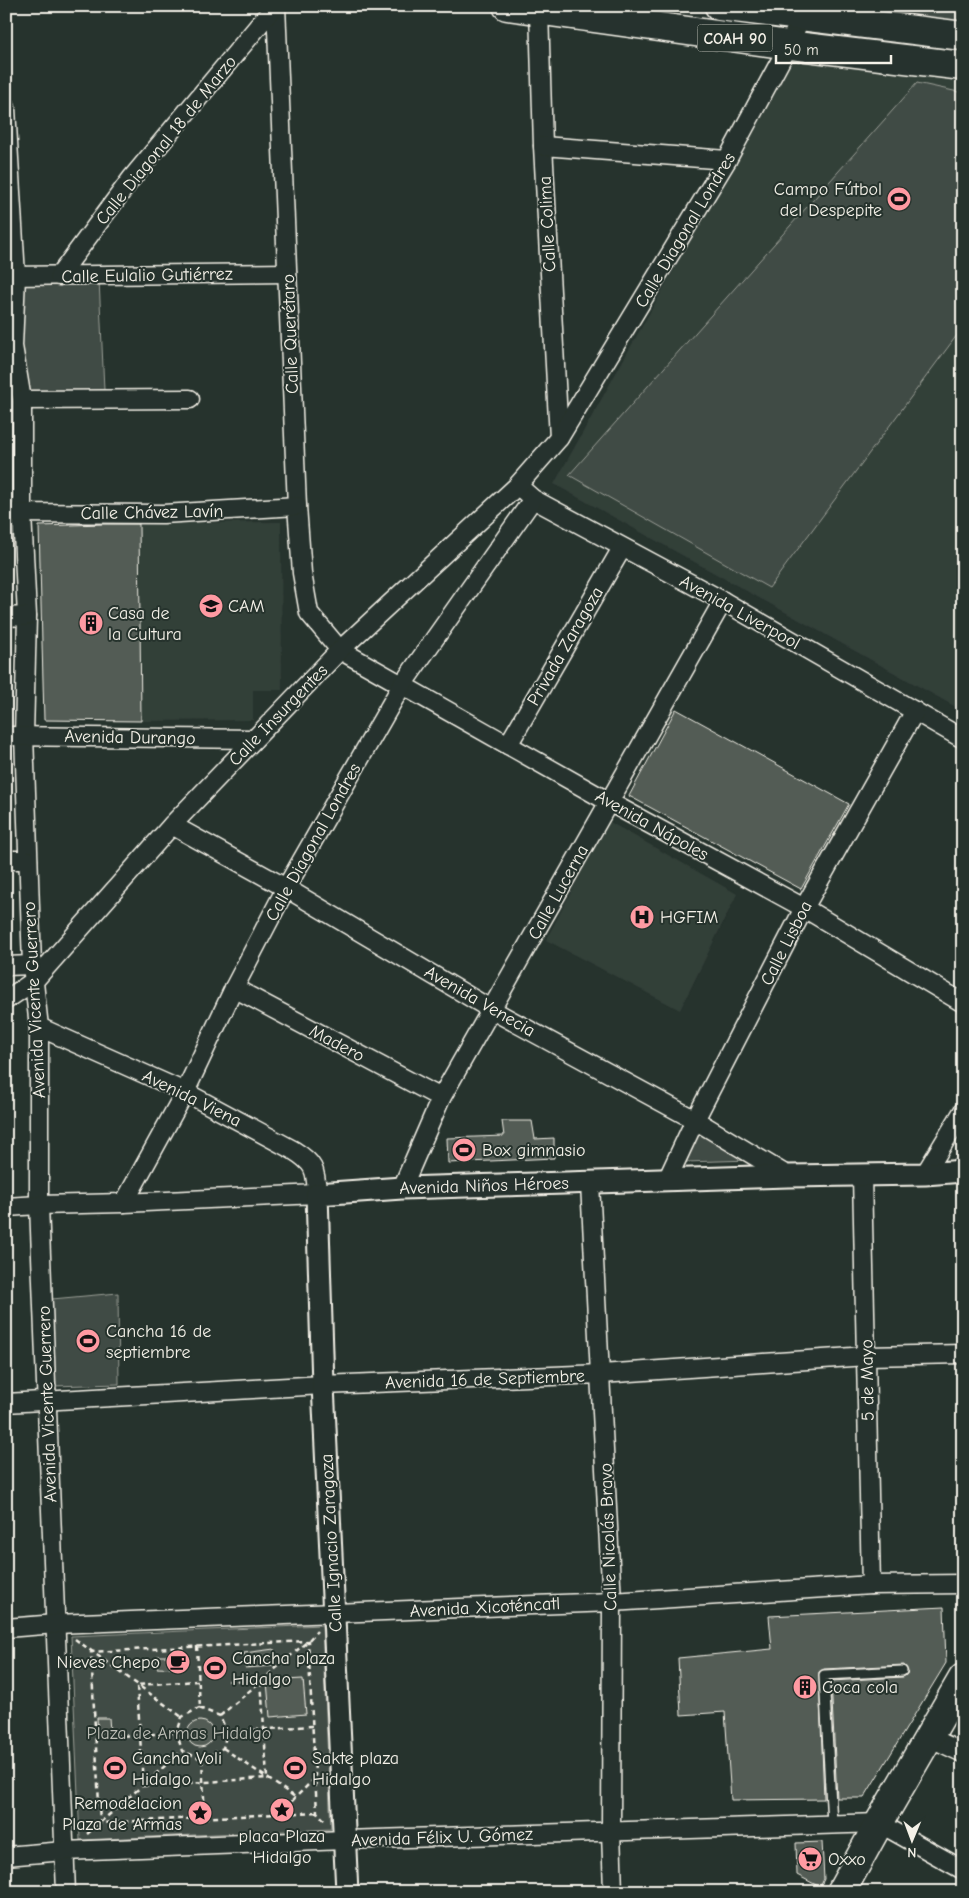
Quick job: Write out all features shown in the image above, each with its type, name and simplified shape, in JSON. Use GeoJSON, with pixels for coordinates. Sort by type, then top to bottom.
{"type":"FeatureCollection","features":[{"type":"Feature","properties":{"kind":"main road","name":"COAH 90"},"geometry":{"type":"LineString","coordinates":[[507,6],[789,45],[963,66]]}},
{"type":"Feature","properties":{"kind":"main road","name":"COAH 90"},"geometry":{"type":"LineString","coordinates":[[719,6],[801,17],[865,15],[963,36]]}},
{"type":"Feature","properties":{"kind":"main road"},"geometry":{"type":"LineString","coordinates":[[841,1892],[879,1822],[963,1678]]}},
{"type":"Feature","properties":{"kind":"street","name":"Calle Querétaro"},"geometry":{"type":"LineString","coordinates":[[275,6],[297,506],[302,573],[309,613],[340,650]]}},
{"type":"Feature","properties":{"kind":"street","name":"Calle Diagonal 18 de Marzo"},"geometry":{"type":"LineString","coordinates":[[59,276],[131,179],[275,6]]}},
{"type":"Feature","properties":{"kind":"street","name":"Calle Colima"},"geometry":{"type":"LineString","coordinates":[[539,10],[543,146],[560,438]]}},
{"type":"Feature","properties":{"kind":"street","name":"Calle Diagonal Londres"},"geometry":{"type":"LineString","coordinates":[[560,438],[727,160],[789,45],[801,17]]}},
{"type":"Feature","properties":{"kind":"street","name":"Avenida Vicente Guerrero"},"geometry":{"type":"LineString","coordinates":[[6,108],[11,276],[10,351],[22,400],[14,513],[26,616],[15,736],[28,860],[33,973],[39,1027],[39,1205],[66,1892]]}},
{"type":"Feature","properties":{"kind":"street"},"geometry":{"type":"LineString","coordinates":[[543,146],[727,160]]}},
{"type":"Feature","properties":{"kind":"street","name":"Calle Eulalio Gutiérrez"},"geometry":{"type":"LineString","coordinates":[[11,276],[287,273]]}},
{"type":"Feature","properties":{"kind":"street"},"geometry":{"type":"LineString","coordinates":[[22,400],[190,398]]}},
{"type":"Feature","properties":{"kind":"street","name":"Calle Insurgentes"},"geometry":{"type":"LineString","coordinates":[[6,1000],[340,650],[517,486],[560,438]]}},
{"type":"Feature","properties":{"kind":"street","name":"Avenida Liverpool"},"geometry":{"type":"LineString","coordinates":[[517,486],[533,499],[723,601],[963,739]]}},
{"type":"Feature","properties":{"kind":"street","name":"Calle Diagonal Londres"},"geometry":{"type":"LineString","coordinates":[[124,1203],[185,1092],[234,988],[286,888],[402,685],[533,499]]}},
{"type":"Feature","properties":{"kind":"street","name":"Calle Chávez Lavín"},"geometry":{"type":"LineString","coordinates":[[14,513],[163,514],[297,506]]}},
{"type":"Feature","properties":{"kind":"street","name":"Privada Zaragoza"},"geometry":{"type":"LineString","coordinates":[[508,745],[622,548]]}},
{"type":"Feature","properties":{"kind":"street","name":"Calle Lucerna"},"geometry":{"type":"LineString","coordinates":[[402,1188],[441,1098],[723,601]]}},
{"type":"Feature","properties":{"kind":"street"},"geometry":{"type":"LineString","coordinates":[[6,617],[26,616]]}},
{"type":"Feature","properties":{"kind":"street","name":"Avenida Nápoles"},"geometry":{"type":"LineString","coordinates":[[340,650],[609,802],[804,908],[963,1004]]}},
{"type":"Feature","properties":{"kind":"street","name":"Calle Lisboa"},"geometry":{"type":"LineString","coordinates":[[667,1180],[695,1120],[804,908],[915,711]]}},
{"type":"Feature","properties":{"kind":"street","name":"Avenida Durango"},"geometry":{"type":"LineString","coordinates":[[15,736],[254,739]]}},
{"type":"Feature","properties":{"kind":"street","name":"Avenida Venecia"},"geometry":{"type":"LineString","coordinates":[[172,825],[286,888],[492,1010],[695,1120],[788,1176]]}},
{"type":"Feature","properties":{"kind":"street"},"geometry":{"type":"LineString","coordinates":[[6,860],[28,860]]}},
{"type":"Feature","properties":{"kind":"street"},"geometry":{"type":"LineString","coordinates":[[6,966],[33,973]]}},
{"type":"Feature","properties":{"kind":"street","name":"Madero"},"geometry":{"type":"LineString","coordinates":[[234,988],[441,1098]]}},
{"type":"Feature","properties":{"kind":"street","name":"Avenida Viena"},"geometry":{"type":"LineString","coordinates":[[39,1027],[185,1092],[305,1157],[313,1165],[317,1194]]}},
{"type":"Feature","properties":{"kind":"street"},"geometry":{"type":"LineString","coordinates":[[925,1174],[963,1111]]}},
{"type":"Feature","properties":{"kind":"street","name":"Avenida Niños Héroes"},"geometry":{"type":"LineString","coordinates":[[6,1208],[39,1205],[317,1194],[402,1188],[590,1184],[788,1176],[862,1176],[963,1171]]}},
{"type":"Feature","properties":{"kind":"street","name":"5 de Mayo"},"geometry":{"type":"LineString","coordinates":[[862,1176],[871,1585]]}},
{"type":"Feature","properties":{"kind":"street","name":"Calle Nicolás Bravo"},"geometry":{"type":"LineString","coordinates":[[590,1184],[612,1602],[611,1831],[614,1892]]}},
{"type":"Feature","properties":{"kind":"street","name":"Calle Ignacio Zaragoza"},"geometry":{"type":"LineString","coordinates":[[317,1194],[323,1386],[347,1892]]}},
{"type":"Feature","properties":{"kind":"street","name":"Avenida 16 de Septiembre"},"geometry":{"type":"LineString","coordinates":[[6,1403],[323,1386],[601,1374],[867,1356],[963,1354]]}},
{"type":"Feature","properties":{"kind":"street","name":"Avenida Xicoténcatl"},"geometry":{"type":"LineString","coordinates":[[6,1628],[56,1624],[612,1602],[871,1585],[963,1584]]}},
{"type":"Feature","properties":{"kind":"street"},"geometry":{"type":"LineString","coordinates":[[929,1737],[963,1754]]}},
{"type":"Feature","properties":{"kind":"street"},"geometry":{"type":"LineString","coordinates":[[879,1822],[963,1870]]}},
{"type":"Feature","properties":{"kind":"street","name":"Avenida Félix U. Gómez"},"geometry":{"type":"LineString","coordinates":[[6,1856],[64,1851],[345,1840],[879,1822]]}},
{"type":"Feature","properties":{"kind":"lane"},"geometry":{"type":"LineString","coordinates":[[832,1824],[824,1675],[902,1671]]}},
{"type":"Feature","properties":{"kind":"path"},"geometry":{"type":"LineString","coordinates":[[91,1652],[308,1641]]}},
{"type":"Feature","properties":{"kind":"path"},"geometry":{"type":"LineString","coordinates":[[220,1716],[308,1641]]}},
{"type":"Feature","properties":{"kind":"path"},"geometry":{"type":"LineString","coordinates":[[100,1823],[317,1812],[308,1641]]}},
{"type":"Feature","properties":{"kind":"path"},"geometry":{"type":"LineString","coordinates":[[197,1646],[200,1708]]}},
{"type":"Feature","properties":{"kind":"path"},"geometry":{"type":"LineString","coordinates":[[91,1652],[182,1717]]}},
{"type":"Feature","properties":{"kind":"path"},"geometry":{"type":"LineString","coordinates":[[91,1652],[100,1823]]}},
{"type":"Feature","properties":{"kind":"path"},"geometry":{"type":"LineString","coordinates":[[228,1681],[262,1679]]}},
{"type":"Feature","properties":{"kind":"path"},"geometry":{"type":"LineString","coordinates":[[262,1679],[267,1778]]}},
{"type":"Feature","properties":{"kind":"path"},"geometry":{"type":"LineString","coordinates":[[137,1685],[198,1681]]}},
{"type":"Feature","properties":{"kind":"path"},"geometry":{"type":"LineString","coordinates":[[137,1685],[143,1786]]}},
{"type":"Feature","properties":{"kind":"path"},"geometry":{"type":"LineString","coordinates":[[200,1708],[220,1716],[227,1732],[223,1748],[202,1759],[182,1751],[177,1733],[182,1717],[200,1708]]}},
{"type":"Feature","properties":{"kind":"path"},"geometry":{"type":"LineString","coordinates":[[227,1732],[312,1726]]}},
{"type":"Feature","properties":{"kind":"path"},"geometry":{"type":"LineString","coordinates":[[95,1737],[177,1733]]}},
{"type":"Feature","properties":{"kind":"path"},"geometry":{"type":"LineString","coordinates":[[223,1748],[295,1797]]}},
{"type":"Feature","properties":{"kind":"path"},"geometry":{"type":"LineString","coordinates":[[100,1823],[182,1751]]}},
{"type":"Feature","properties":{"kind":"path"},"geometry":{"type":"LineString","coordinates":[[202,1759],[206,1818]]}},
{"type":"Feature","properties":{"kind":"path"},"geometry":{"type":"LineString","coordinates":[[143,1786],[267,1778]]}},
{"type":"Feature","properties":{"kind":"path"},"geometry":{"type":"LineString","coordinates":[[278,1815],[315,1778]]}},
{"type":"Feature","properties":{"kind":"shaded area"},"geometry":{"type":"Polygon","coordinates":[[[807,31],[963,49],[963,711],[554,484],[807,31]]]}},
{"type":"Feature","properties":{"kind":"shaded area","name":"CAM"},"geometry":{"type":"Polygon","coordinates":[[[281,522],[282,690],[253,690],[253,720],[141,721],[139,523],[281,522]]]}},
{"type":"Feature","properties":{"kind":"shaded area","name":"HGFIM"},"geometry":{"type":"Polygon","coordinates":[[[608,821],[737,894],[680,1010],[546,940],[608,821]]]}},
{"type":"Feature","properties":{"kind":"green space"},"geometry":{"type":"Polygon","coordinates":[[[871,6],[963,6],[963,25],[870,13],[871,6]]]}},
{"type":"Feature","properties":{"kind":"green space"},"geometry":{"type":"Polygon","coordinates":[[[917,83],[963,93],[963,327],[769,588],[569,475],[917,83]]]}},
{"type":"Feature","properties":{"kind":"green space"},"geometry":{"type":"Polygon","coordinates":[[[23,276],[99,279],[104,390],[25,393],[19,344],[23,276]]]}},
{"type":"Feature","properties":{"kind":"green space"},"geometry":{"type":"Polygon","coordinates":[[[9,354],[18,503],[6,504],[6,358],[9,354]]]}},
{"type":"Feature","properties":{"kind":"green space"},"geometry":{"type":"Polygon","coordinates":[[[699,1130],[752,1160],[685,1162],[699,1130]]]}},
{"type":"Feature","properties":{"kind":"green space","name":"Cancha 16 de septiembre"},"geometry":{"type":"Polygon","coordinates":[[[118,1293],[119,1384],[53,1386],[52,1299],[118,1293]]]}},
{"type":"Feature","properties":{"kind":"green space","name":"Plaza de Armas Hidalgo"},"geometry":{"type":"Polygon","coordinates":[[[322,1625],[331,1829],[80,1840],[71,1636],[322,1625]]]}},
{"type":"Feature","properties":{"kind":"building","name":"Casa de la Cultura"},"geometry":{"type":"Polygon","coordinates":[[[139,524],[141,721],[44,720],[39,526],[139,524]]]}},
{"type":"Feature","properties":{"kind":"building"},"geometry":{"type":"Polygon","coordinates":[[[676,709],[849,804],[801,889],[629,796],[676,709]]]}},
{"type":"Feature","properties":{"kind":"building"},"geometry":{"type":"Polygon","coordinates":[[[502,1121],[532,1121],[535,1139],[554,1138],[554,1158],[448,1163],[447,1138],[504,1136],[502,1121]]]}},
{"type":"Feature","properties":{"kind":"building","name":"Coca cola"},"geometry":{"type":"Polygon","coordinates":[[[944,1607],[946,1663],[864,1798],[837,1798],[831,1681],[903,1677],[908,1671],[904,1665],[824,1669],[819,1672],[824,1799],[731,1800],[725,1712],[681,1715],[678,1658],[772,1649],[769,1616],[944,1607]]]}},
{"type":"Feature","properties":{"kind":"building"},"geometry":{"type":"Polygon","coordinates":[[[274,1649],[274,1666],[245,1668],[244,1653],[274,1649]]]}},
{"type":"Feature","properties":{"kind":"building"},"geometry":{"type":"Polygon","coordinates":[[[157,1656],[184,1656],[184,1669],[157,1668],[157,1656]]]}},
{"type":"Feature","properties":{"kind":"building"},"geometry":{"type":"Polygon","coordinates":[[[303,1679],[306,1714],[270,1717],[267,1681],[303,1679]]]}},
{"type":"Feature","properties":{"kind":"building"},"geometry":{"type":"Polygon","coordinates":[[[97,1718],[109,1718],[110,1732],[98,1733],[97,1718]]]}},
{"type":"Feature","properties":{"kind":"building"},"geometry":{"type":"Polygon","coordinates":[[[200,1721],[209,1725],[213,1734],[209,1743],[200,1747],[191,1743],[187,1734],[191,1725],[200,1721]]]}},
{"type":"Feature","properties":{"kind":"building","name":"Oxxo"},"geometry":{"type":"Polygon","coordinates":[[[822,1842],[824,1879],[820,1887],[797,1875],[796,1843],[822,1842]]]}},
{"type":"Feature","properties":{"kind":"place","name":"Campo Fútbol del Despepite"},"geometry":{"type":"Point","coordinates":[899,199]}},
{"type":"Feature","properties":{"kind":"place","name":"CAM"},"geometry":{"type":"Point","coordinates":[211,606]}},
{"type":"Feature","properties":{"kind":"place","name":"Casa de la Cultura"},"geometry":{"type":"Point","coordinates":[91,623]}},
{"type":"Feature","properties":{"kind":"place","name":"HGFIM"},"geometry":{"type":"Point","coordinates":[642,917]}},
{"type":"Feature","properties":{"kind":"place","name":"Box gimnasio"},"geometry":{"type":"Point","coordinates":[464,1150]}},
{"type":"Feature","properties":{"kind":"place","name":"Cancha 16 de septiembre"},"geometry":{"type":"Point","coordinates":[88,1341]}},
{"type":"Feature","properties":{"kind":"place","name":"Nieves Chepo"},"geometry":{"type":"Point","coordinates":[178,1662]}},
{"type":"Feature","properties":{"kind":"place","name":"Cancha plaza Hidalgo"},"geometry":{"type":"Point","coordinates":[215,1668]}},
{"type":"Feature","properties":{"kind":"place","name":"Coca cola"},"geometry":{"type":"Point","coordinates":[805,1687]}},
{"type":"Feature","properties":{"kind":"place","name":"Cancha Voli Hidalgo"},"geometry":{"type":"Point","coordinates":[115,1768]}},
{"type":"Feature","properties":{"kind":"place","name":"Sakte plaza Hidalgo"},"geometry":{"type":"Point","coordinates":[295,1768]}},
{"type":"Feature","properties":{"kind":"place","name":"placa Plaza Hidalgo"},"geometry":{"type":"Point","coordinates":[282,1810]}},
{"type":"Feature","properties":{"kind":"place","name":"Remodelacion Plaza de Armas"},"geometry":{"type":"Point","coordinates":[200,1813]}},
{"type":"Feature","properties":{"kind":"place","name":"Oxxo"},"geometry":{"type":"Point","coordinates":[810,1859]}}]}
